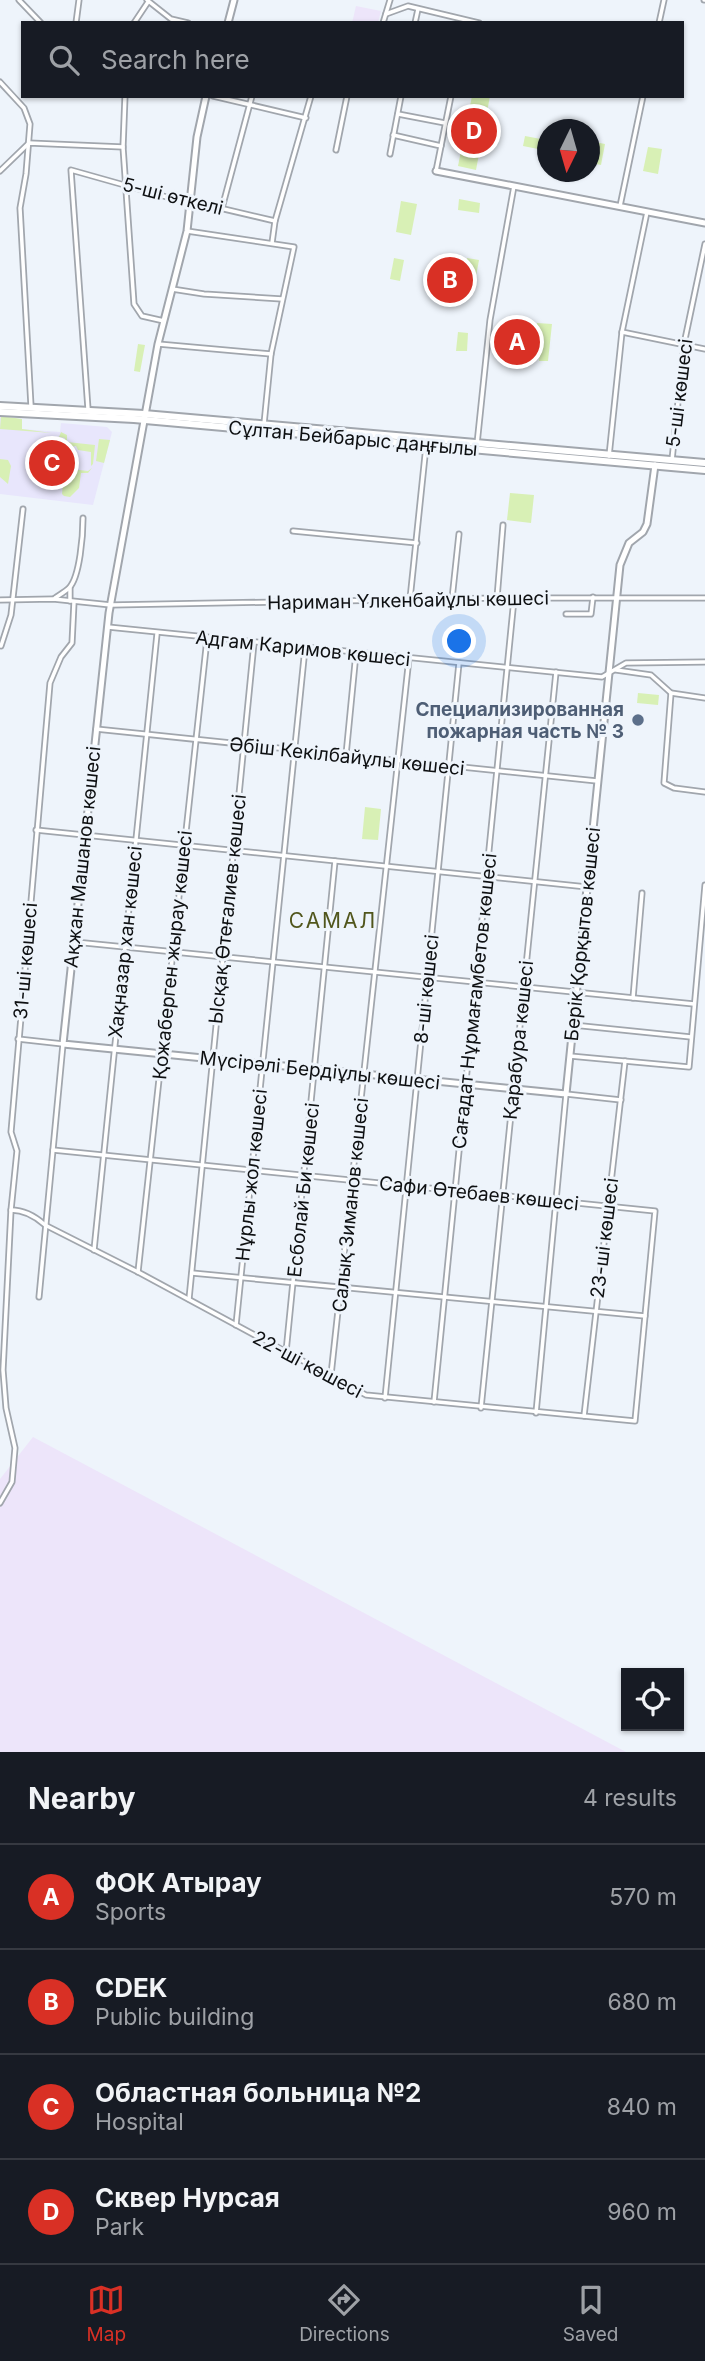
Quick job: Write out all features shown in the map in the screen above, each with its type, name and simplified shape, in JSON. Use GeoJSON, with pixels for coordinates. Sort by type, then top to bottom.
{"type":"FeatureCollection","features":[{"type":"Feature","properties":{"kind":"main road","name":"Сұлтан Бейбарыс даңғылы"},"geometry":{"type":"LineString","coordinates":[[0,406],[88,409],[609,458],[705,463]]}},
{"type":"Feature","properties":{"kind":"main road","name":"Сұлтан Бейбарыс даңғылы"},"geometry":{"type":"LineString","coordinates":[[0,412],[144,416]]}},
{"type":"Feature","properties":{"kind":"main road","name":"Сұлтан Бейбарыс даңғылы"},"geometry":{"type":"LineString","coordinates":[[264,427],[426,444],[476,446]]}},
{"type":"Feature","properties":{"kind":"main road","name":"Сұлтан Бейбарыс даңғылы"},"geometry":{"type":"LineString","coordinates":[[609,458],[705,470]]}},
{"type":"Feature","properties":{"kind":"street"},"geometry":{"type":"LineString","coordinates":[[19,0],[39,21]]}},
{"type":"Feature","properties":{"kind":"street"},"geometry":{"type":"LineString","coordinates":[[76,21],[79,0]]}},
{"type":"Feature","properties":{"kind":"street"},"geometry":{"type":"LineString","coordinates":[[229,21],[234,0]]}},
{"type":"Feature","properties":{"kind":"street"},"geometry":{"type":"LineString","coordinates":[[384,21],[390,0]]}},
{"type":"Feature","properties":{"kind":"street"},"geometry":{"type":"LineString","coordinates":[[659,21],[664,0]]}},
{"type":"Feature","properties":{"kind":"street"},"geometry":{"type":"LineString","coordinates":[[135,21],[148,1],[171,19],[180,21]]}},
{"type":"Feature","properties":{"kind":"street"},"geometry":{"type":"LineString","coordinates":[[386,14],[406,6],[466,21]]}},
{"type":"Feature","properties":{"kind":"street"},"geometry":{"type":"LineString","coordinates":[[415,21],[418,9]]}},
{"type":"Feature","properties":{"kind":"street"},"geometry":{"type":"LineString","coordinates":[[0,82],[24,108],[30,124],[20,208],[31,406]]}},
{"type":"Feature","properties":{"kind":"street"},"geometry":{"type":"LineString","coordinates":[[125,98],[123,147],[134,304],[142,316],[164,321]]}},
{"type":"Feature","properties":{"kind":"street","name":"Ақжан Машанов көшесі"},"geometry":{"type":"LineString","coordinates":[[38,1297],[107,627],[158,344],[187,231],[197,137],[206,98]]}},
{"type":"Feature","properties":{"kind":"street"},"geometry":{"type":"LineString","coordinates":[[222,98],[306,118]]}},
{"type":"Feature","properties":{"kind":"street"},"geometry":{"type":"LineString","coordinates":[[222,208],[252,98]]}},
{"type":"Feature","properties":{"kind":"street"},"geometry":{"type":"LineString","coordinates":[[272,243],[275,221],[311,98]]}},
{"type":"Feature","properties":{"kind":"street"},"geometry":{"type":"LineString","coordinates":[[336,150],[347,98]]}},
{"type":"Feature","properties":{"kind":"street"},"geometry":{"type":"LineString","coordinates":[[390,154],[401,98]]}},
{"type":"Feature","properties":{"kind":"street"},"geometry":{"type":"LineString","coordinates":[[451,98],[436,171],[705,223]]}},
{"type":"Feature","properties":{"kind":"street"},"geometry":{"type":"LineString","coordinates":[[620,206],[643,98]]}},
{"type":"Feature","properties":{"kind":"street"},"geometry":{"type":"LineString","coordinates":[[398,114],[445,123]]}},
{"type":"Feature","properties":{"kind":"street"},"geometry":{"type":"LineString","coordinates":[[393,135],[440,146]]}},
{"type":"Feature","properties":{"kind":"street"},"geometry":{"type":"LineString","coordinates":[[0,171],[29,143]]}},
{"type":"Feature","properties":{"kind":"street","name":"5-ші өткелі"},"geometry":{"type":"LineString","coordinates":[[29,143],[123,147]]}},
{"type":"Feature","properties":{"kind":"street","name":"5-ші өткелі"},"geometry":{"type":"LineString","coordinates":[[88,409],[71,170],[181,201],[275,221]]}},
{"type":"Feature","properties":{"kind":"street"},"geometry":{"type":"LineString","coordinates":[[476,446],[491,314],[514,186]]}},
{"type":"Feature","properties":{"kind":"street"},"geometry":{"type":"LineString","coordinates":[[609,458],[622,332],[647,212]]}},
{"type":"Feature","properties":{"kind":"street"},"geometry":{"type":"LineString","coordinates":[[187,231],[294,247],[271,355],[264,427]]}},
{"type":"Feature","properties":{"kind":"street","name":"5-ші көшесі"},"geometry":{"type":"LineString","coordinates":[[672,460],[684,344],[705,244]]}},
{"type":"Feature","properties":{"kind":"street"},"geometry":{"type":"LineString","coordinates":[[172,289],[282,299]]}},
{"type":"Feature","properties":{"kind":"street"},"geometry":{"type":"LineString","coordinates":[[622,332],[705,349]]}},
{"type":"Feature","properties":{"kind":"street"},"geometry":{"type":"LineString","coordinates":[[158,344],[271,355]]}},
{"type":"Feature","properties":{"kind":"street"},"geometry":{"type":"LineString","coordinates":[[410,600],[426,444]]}},
{"type":"Feature","properties":{"kind":"street","name":"Берік Қорқытов көшесі"},"geometry":{"type":"LineString","coordinates":[[536,1413],[620,565],[629,543],[643,532],[647,524],[655,465]]}},
{"type":"Feature","properties":{"kind":"street"},"geometry":{"type":"LineString","coordinates":[[1,646],[11,615],[23,509]]}},
{"type":"Feature","properties":{"kind":"street"},"geometry":{"type":"LineString","coordinates":[[53,599],[69,588],[75,579],[83,518]]}},
{"type":"Feature","properties":{"kind":"street"},"geometry":{"type":"LineString","coordinates":[[498,598],[503,525]]}},
{"type":"Feature","properties":{"kind":"street"},"geometry":{"type":"LineString","coordinates":[[293,531],[416,543]]}},
{"type":"Feature","properties":{"kind":"street"},"geometry":{"type":"LineString","coordinates":[[452,599],[459,534]]}},
{"type":"Feature","properties":{"kind":"street","name":"31-ші көшесі"},"geometry":{"type":"LineString","coordinates":[[0,1503],[12,1482],[15,1448],[6,1408],[3,1370],[11,1210],[17,1151],[11,1132],[18,1039],[50,683],[61,657],[72,643],[72,601],[69,588]]}},
{"type":"Feature","properties":{"kind":"street"},"geometry":{"type":"LineString","coordinates":[[566,614],[591,614],[593,597]]}},
{"type":"Feature","properties":{"kind":"street","name":"Нариман Үлкенбайұлы көшесі"},"geometry":{"type":"LineString","coordinates":[[0,600],[53,599],[111,605],[498,598],[705,598]]}},
{"type":"Feature","properties":{"kind":"street","name":"Сағадат Нұрмағамбетов көшесі"},"geometry":{"type":"LineString","coordinates":[[434,1402],[514,599]]}},
{"type":"Feature","properties":{"kind":"street","name":"Адгам Каримов көшесі"},"geometry":{"type":"LineString","coordinates":[[107,627],[603,677],[626,663],[705,662]]}},
{"type":"Feature","properties":{"kind":"street","name":"Хақназар хан көшесі"},"geometry":{"type":"LineString","coordinates":[[94,1250],[157,634]]}},
{"type":"Feature","properties":{"kind":"street","name":"Қожаберген жырау көшесі"},"geometry":{"type":"LineString","coordinates":[[138,1272],[206,639]]}},
{"type":"Feature","properties":{"kind":"street","name":"Ысқақ Өтеғалиев көшесі"},"geometry":{"type":"LineString","coordinates":[[189,1300],[254,643]]}},
{"type":"Feature","properties":{"kind":"street","name":"Нұрлы жол көшесі"},"geometry":{"type":"LineString","coordinates":[[236,1325],[305,648]]}},
{"type":"Feature","properties":{"kind":"street"},"geometry":{"type":"LineString","coordinates":[[346,756],[356,653]]}},
{"type":"Feature","properties":{"kind":"street","name":"Салық Зиманов көшесі"},"geometry":{"type":"LineString","coordinates":[[331,1375],[409,658]]}},
{"type":"Feature","properties":{"kind":"street","name":"8-шi көшесi"},"geometry":{"type":"LineString","coordinates":[[385,1398],[459,663]]}},
{"type":"Feature","properties":{"kind":"street"},"geometry":{"type":"LineString","coordinates":[[616,670],[651,676],[671,693],[705,698]]}},
{"type":"Feature","properties":{"kind":"street","name":"Қарабура көшесі"},"geometry":{"type":"LineString","coordinates":[[481,1408],[556,672]]}},
{"type":"Feature","properties":{"kind":"street"},"geometry":{"type":"LineString","coordinates":[[671,693],[664,780],[666,786],[705,792]]}},
{"type":"Feature","properties":{"kind":"street","name":"Әбіш Кекілбайұлы көшесі"},"geometry":{"type":"LineString","coordinates":[[96,729],[597,781]]}},
{"type":"Feature","properties":{"kind":"street"},"geometry":{"type":"LineString","coordinates":[[36,830],[587,887]]}},
{"type":"Feature","properties":{"kind":"street","name":"Есболай Би көшесі"},"geometry":{"type":"LineString","coordinates":[[286,1352],[335,861]]}},
{"type":"Feature","properties":{"kind":"street"},"geometry":{"type":"LineString","coordinates":[[570,1056],[689,1067],[705,885]]}},
{"type":"Feature","properties":{"kind":"street"},"geometry":{"type":"LineString","coordinates":[[633,998],[642,893]]}},
{"type":"Feature","properties":{"kind":"street"},"geometry":{"type":"LineString","coordinates":[[73,942],[694,1004]]}},
{"type":"Feature","properties":{"kind":"street"},"geometry":{"type":"LineString","coordinates":[[573,1025],[691,1037]]}},
{"type":"Feature","properties":{"kind":"street","name":"Мүсірәлі Бердіұлы көшесі"},"geometry":{"type":"LineString","coordinates":[[18,1039],[621,1100]]}},
{"type":"Feature","properties":{"kind":"street","name":"23-шi көшесi"},"geometry":{"type":"LineString","coordinates":[[584,1416],[625,1060]]}},
{"type":"Feature","properties":{"kind":"street","name":"Сафи Өтебаев көшесі"},"geometry":{"type":"LineString","coordinates":[[53,1150],[655,1211],[645,1316]]}},
{"type":"Feature","properties":{"kind":"street","name":"22-ші көшесі"},"geometry":{"type":"LineString","coordinates":[[11,1210],[27,1213],[366,1395],[635,1421],[645,1316]]}},
{"type":"Feature","properties":{"kind":"street"},"geometry":{"type":"LineString","coordinates":[[192,1273],[645,1316]]}},
{"type":"Feature","properties":{"kind":"shaded area"},"geometry":{"type":"Polygon","coordinates":[[[356,6],[381,11],[378,21],[352,21],[356,6]]]}},
{"type":"Feature","properties":{"kind":"shaded area"},"geometry":{"type":"Polygon","coordinates":[[[0,417],[22,419],[22,429],[60,432],[61,423],[107,427],[112,432],[93,505],[0,494],[0,417]]]}},
{"type":"Feature","properties":{"kind":"shaded area"},"geometry":{"type":"Polygon","coordinates":[[[33,1437],[626,1752],[0,1752],[0,1479],[33,1437]]]}},
{"type":"Feature","properties":{"kind":"green space"},"geometry":{"type":"Polygon","coordinates":[[[472,98],[490,98],[476,170],[458,166],[472,98]]]}},
{"type":"Feature","properties":{"kind":"green space"},"geometry":{"type":"Polygon","coordinates":[[[525,136],[537,138],[537,149],[523,146],[525,136]]]}},
{"type":"Feature","properties":{"kind":"green space"},"geometry":{"type":"Polygon","coordinates":[[[600,143],[605,144],[600,165],[600,143]]]}},
{"type":"Feature","properties":{"kind":"green space"},"geometry":{"type":"Polygon","coordinates":[[[648,147],[662,149],[658,174],[643,171],[648,147]]]}},
{"type":"Feature","properties":{"kind":"green space"},"geometry":{"type":"Polygon","coordinates":[[[459,199],[480,203],[479,213],[458,210],[459,199]]]}},
{"type":"Feature","properties":{"kind":"green space"},"geometry":{"type":"Polygon","coordinates":[[[401,201],[417,204],[411,235],[396,232],[401,201]]]}},
{"type":"Feature","properties":{"kind":"green space"},"geometry":{"type":"Polygon","coordinates":[[[394,258],[404,260],[400,281],[390,279],[394,258]]]}},
{"type":"Feature","properties":{"kind":"green space"},"geometry":{"type":"Polygon","coordinates":[[[467,258],[479,260],[475,281],[464,279],[467,258]]]}},
{"type":"Feature","properties":{"kind":"green space"},"geometry":{"type":"Polygon","coordinates":[[[537,323],[552,324],[548,361],[539,361],[541,342],[535,341],[537,323]]]}},
{"type":"Feature","properties":{"kind":"green space"},"geometry":{"type":"Polygon","coordinates":[[[458,332],[468,333],[467,351],[456,351],[458,332]]]}},
{"type":"Feature","properties":{"kind":"green space"},"geometry":{"type":"Polygon","coordinates":[[[138,344],[145,345],[140,372],[134,371],[138,344]]]}},
{"type":"Feature","properties":{"kind":"green space"},"geometry":{"type":"Polygon","coordinates":[[[1,416],[22,419],[22,429],[52,433],[0,429],[1,416]]]}},
{"type":"Feature","properties":{"kind":"green space"},"geometry":{"type":"Polygon","coordinates":[[[61,432],[67,435],[67,442],[95,445],[91,466],[91,452],[64,444],[65,438],[59,437],[61,432]]]}},
{"type":"Feature","properties":{"kind":"green space"},"geometry":{"type":"Polygon","coordinates":[[[99,439],[110,440],[104,463],[96,461],[99,439]]]}},
{"type":"Feature","properties":{"kind":"green space"},"geometry":{"type":"Polygon","coordinates":[[[0,459],[8,460],[11,466],[8,484],[0,477],[0,459]]]}},
{"type":"Feature","properties":{"kind":"green space"},"geometry":{"type":"Polygon","coordinates":[[[92,468],[88,473],[81,473],[79,488],[70,497],[62,494],[64,473],[68,473],[70,469],[88,471],[92,468]]]}},
{"type":"Feature","properties":{"kind":"green space"},"geometry":{"type":"Polygon","coordinates":[[[510,493],[534,495],[531,523],[507,520],[510,493]]]}},
{"type":"Feature","properties":{"kind":"green space"},"geometry":{"type":"Polygon","coordinates":[[[638,693],[659,695],[658,705],[637,703],[638,693]]]}},
{"type":"Feature","properties":{"kind":"green space"},"geometry":{"type":"Polygon","coordinates":[[[365,807],[381,809],[378,840],[362,839],[365,807]]]}},
{"type":"Feature","properties":{"kind":"place","name":"Сквер Нурсая"},"geometry":{"type":"Point","coordinates":[474,131]}},
{"type":"Feature","properties":{"kind":"place","name":"CDEK"},"geometry":{"type":"Point","coordinates":[450,280]}},
{"type":"Feature","properties":{"kind":"place","name":"ФОК Атырау"},"geometry":{"type":"Point","coordinates":[517,342]}},
{"type":"Feature","properties":{"kind":"place","name":"Областная больница №2"},"geometry":{"type":"Point","coordinates":[52,463]}},
{"type":"Feature","properties":{"kind":"place","name":"Специализированная пожарная часть № 3"},"geometry":{"type":"Point","coordinates":[638,720]}},
{"type":"Feature","properties":{"kind":"district","name":"САМАЛ"},"geometry":{"type":"Point","coordinates":[333,921]}}]}
